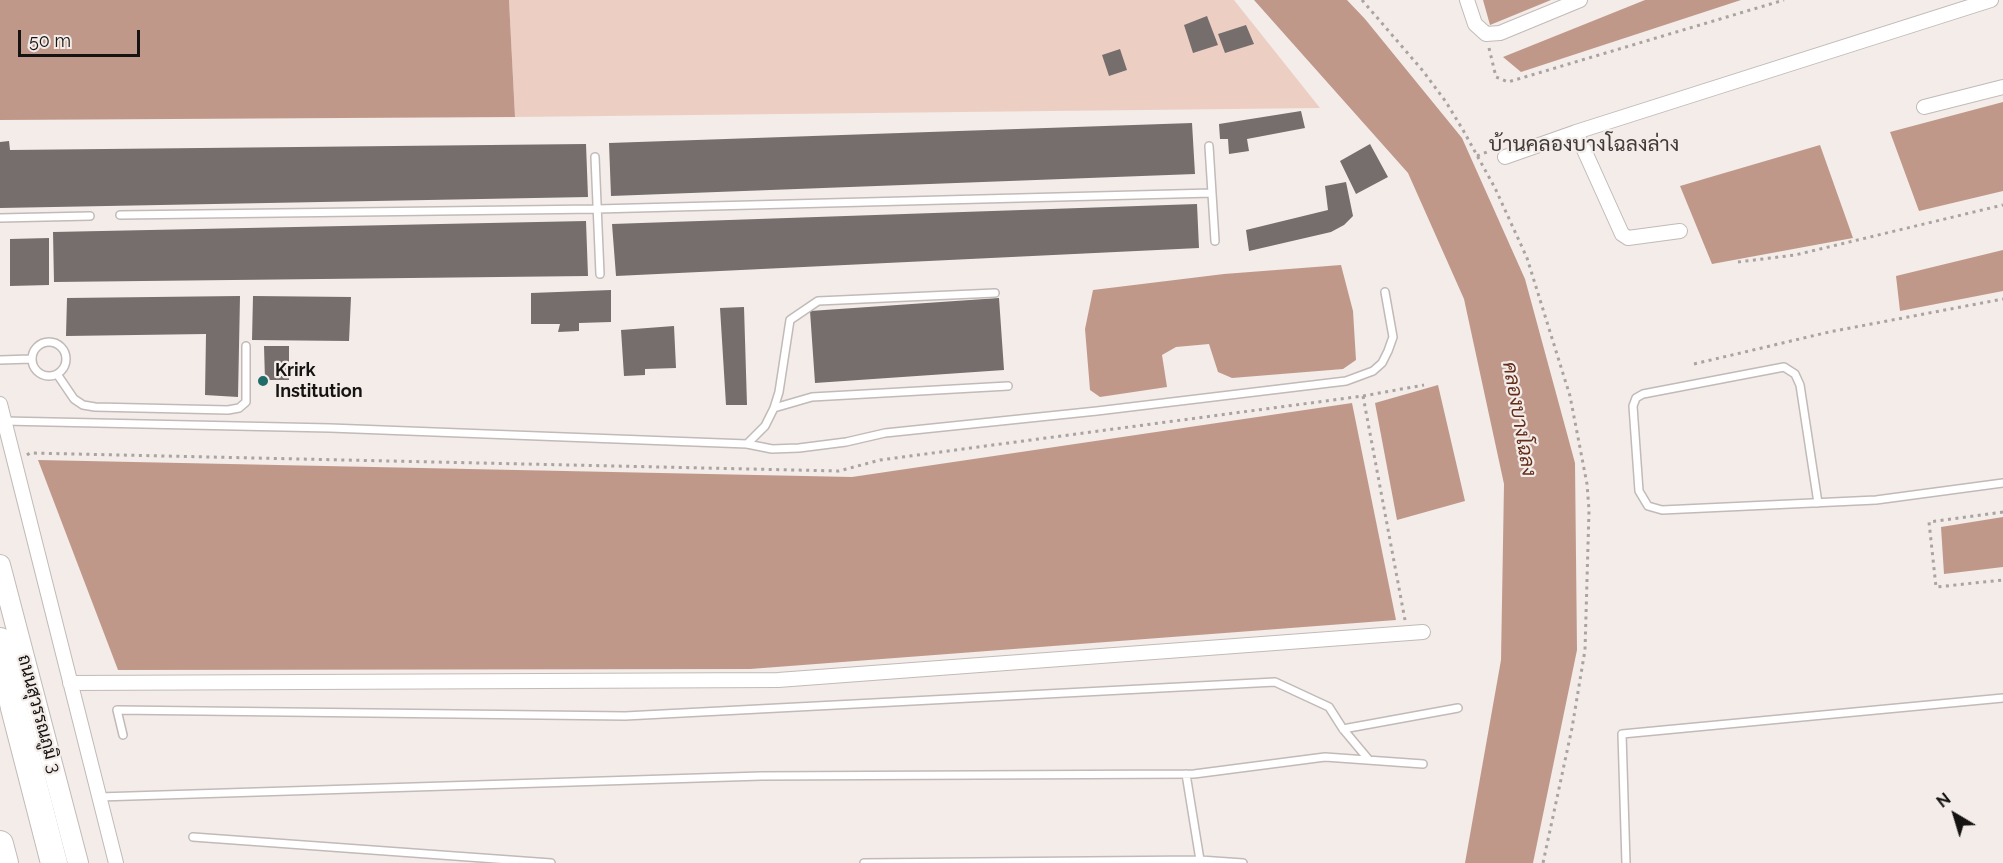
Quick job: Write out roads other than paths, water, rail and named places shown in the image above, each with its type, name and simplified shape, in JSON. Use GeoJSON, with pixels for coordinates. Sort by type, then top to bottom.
{"type":"FeatureCollection","features":[{"type":"Feature","properties":{"kind":"highway"},"geometry":{"type":"LineString","coordinates":[[0,640],[14,708],[54,863]]}},
{"type":"Feature","properties":{"kind":"highway"},"geometry":{"type":"LineString","coordinates":[[0,844],[5,863]]}},
{"type":"Feature","properties":{"kind":"main road","name":"ถนนสุวรรณภูมิ 3"},"geometry":{"type":"LineString","coordinates":[[0,565],[78,863]]}},
{"type":"Feature","properties":{"kind":"street"},"geometry":{"type":"LineString","coordinates":[[1467,0],[1475,24],[1486,34],[1500,33],[1580,0]]}},
{"type":"Feature","properties":{"kind":"street"},"geometry":{"type":"LineString","coordinates":[[1505,157],[1576,132],[1991,0]]}},
{"type":"Feature","properties":{"kind":"street"},"geometry":{"type":"LineString","coordinates":[[1924,107],[2003,87]]}},
{"type":"Feature","properties":{"kind":"street"},"geometry":{"type":"LineString","coordinates":[[1576,132],[1622,234],[1629,238],[1680,231]]}},
{"type":"Feature","properties":{"kind":"street"},"geometry":{"type":"LineString","coordinates":[[0,404],[116,863]]}},
{"type":"Feature","properties":{"kind":"street"},"geometry":{"type":"LineString","coordinates":[[70,683],[778,680],[1423,632]]}},
{"type":"Feature","properties":{"kind":"lane"},"geometry":{"type":"LineString","coordinates":[[1209,146],[1215,242]]}},
{"type":"Feature","properties":{"kind":"lane"},"geometry":{"type":"LineString","coordinates":[[595,157],[600,274]]}},
{"type":"Feature","properties":{"kind":"lane"},"geometry":{"type":"LineString","coordinates":[[120,215],[597,208],[1212,193]]}},
{"type":"Feature","properties":{"kind":"lane"},"geometry":{"type":"LineString","coordinates":[[0,218],[90,216]]}},
{"type":"Feature","properties":{"kind":"lane"},"geometry":{"type":"LineString","coordinates":[[4,421],[342,429],[747,444],[772,449],[799,448],[846,442],[885,433],[1097,411],[1347,381],[1382,363],[1388,351],[1393,337],[1385,292]]}},
{"type":"Feature","properties":{"kind":"lane"},"geometry":{"type":"LineString","coordinates":[[747,444],[765,426],[774,408],[779,392],[790,320],[818,301],[995,293]]}},
{"type":"Feature","properties":{"kind":"lane"},"geometry":{"type":"LineString","coordinates":[[50,341],[61,345],[67,361],[57,375],[40,374],[33,365],[35,348],[39,344],[50,341]]}},
{"type":"Feature","properties":{"kind":"lane"},"geometry":{"type":"LineString","coordinates":[[57,375],[74,399],[83,405],[228,410],[239,408],[246,402],[246,346]]}},
{"type":"Feature","properties":{"kind":"lane"},"geometry":{"type":"LineString","coordinates":[[0,360],[32,359]]}},
{"type":"Feature","properties":{"kind":"lane"},"geometry":{"type":"LineString","coordinates":[[1818,503],[1800,385],[1795,374],[1784,367],[1644,394],[1636,398],[1633,406],[1639,491],[1648,506],[1662,510],[1818,503],[1876,500],[2003,483]]}},
{"type":"Feature","properties":{"kind":"lane"},"geometry":{"type":"LineString","coordinates":[[774,408],[812,397],[1008,386]]}},
{"type":"Feature","properties":{"kind":"lane"},"geometry":{"type":"LineString","coordinates":[[0,664],[14,708]]}},
{"type":"Feature","properties":{"kind":"lane"},"geometry":{"type":"LineString","coordinates":[[123,735],[117,710],[625,716],[1275,681],[1329,707],[1343,729],[1369,760]]}},
{"type":"Feature","properties":{"kind":"lane"},"geometry":{"type":"LineString","coordinates":[[1626,863],[1622,734],[2003,698]]}},
{"type":"Feature","properties":{"kind":"lane"},"geometry":{"type":"LineString","coordinates":[[1343,729],[1458,708]]}},
{"type":"Feature","properties":{"kind":"lane"},"geometry":{"type":"LineString","coordinates":[[99,797],[761,776],[1186,774],[1325,757],[1424,764]]}},
{"type":"Feature","properties":{"kind":"lane"},"geometry":{"type":"LineString","coordinates":[[1186,774],[1200,860]]}},
{"type":"Feature","properties":{"kind":"lane"},"geometry":{"type":"LineString","coordinates":[[193,837],[551,863]]}},
{"type":"Feature","properties":{"kind":"lane"},"geometry":{"type":"LineString","coordinates":[[864,863],[1200,860],[1243,863]]}},
{"type":"Feature","properties":{"kind":"water"},"geometry":{"type":"Polygon","coordinates":[[[0,0],[509,0],[515,117],[0,120],[0,0]]]}},
{"type":"Feature","properties":{"kind":"water","name":"คลองบางโฉลง"},"geometry":{"type":"Polygon","coordinates":[[[1254,0],[1347,0],[1462,138],[1525,279],[1575,463],[1577,650],[1533,863],[1465,863],[1501,660],[1504,484],[1464,299],[1408,173],[1254,0]]]}},
{"type":"Feature","properties":{"kind":"water"},"geometry":{"type":"Polygon","coordinates":[[[1483,0],[1551,0],[1490,25],[1483,0]]]}},
{"type":"Feature","properties":{"kind":"water"},"geometry":{"type":"Polygon","coordinates":[[[1645,0],[1741,0],[1521,72],[1503,57],[1645,0]]]}},
{"type":"Feature","properties":{"kind":"water"},"geometry":{"type":"Polygon","coordinates":[[[2003,102],[2003,191],[1919,211],[1890,132],[2003,102]]]}},
{"type":"Feature","properties":{"kind":"water"},"geometry":{"type":"Polygon","coordinates":[[[1820,145],[1853,238],[1712,264],[1680,186],[1820,145]]]}},
{"type":"Feature","properties":{"kind":"water"},"geometry":{"type":"Polygon","coordinates":[[[2003,250],[2003,291],[1900,311],[1896,276],[2003,250]]]}},
{"type":"Feature","properties":{"kind":"water"},"geometry":{"type":"Polygon","coordinates":[[[1341,265],[1353,311],[1356,360],[1343,369],[1232,378],[1218,372],[1209,344],[1176,347],[1162,355],[1167,387],[1100,397],[1090,390],[1085,329],[1093,290],[1224,274],[1341,265]]]}},
{"type":"Feature","properties":{"kind":"water"},"geometry":{"type":"Polygon","coordinates":[[[1438,385],[1465,501],[1397,520],[1375,403],[1438,385]]]}},
{"type":"Feature","properties":{"kind":"water"},"geometry":{"type":"Polygon","coordinates":[[[1352,403],[1396,620],[750,669],[118,670],[38,460],[852,477],[1352,403]]]}},
{"type":"Feature","properties":{"kind":"water"},"geometry":{"type":"Polygon","coordinates":[[[2003,517],[2003,567],[1944,574],[1941,527],[2003,517]]]}},
{"type":"Feature","properties":{"kind":"place","name":"Krirk Institution"},"geometry":{"type":"Point","coordinates":[263,381]}},
{"type":"Feature","properties":{"kind":"district","name":"บ้านคลองบางโฉลงล่าง"},"geometry":{"type":"Point","coordinates":[1584,145]}}]}
